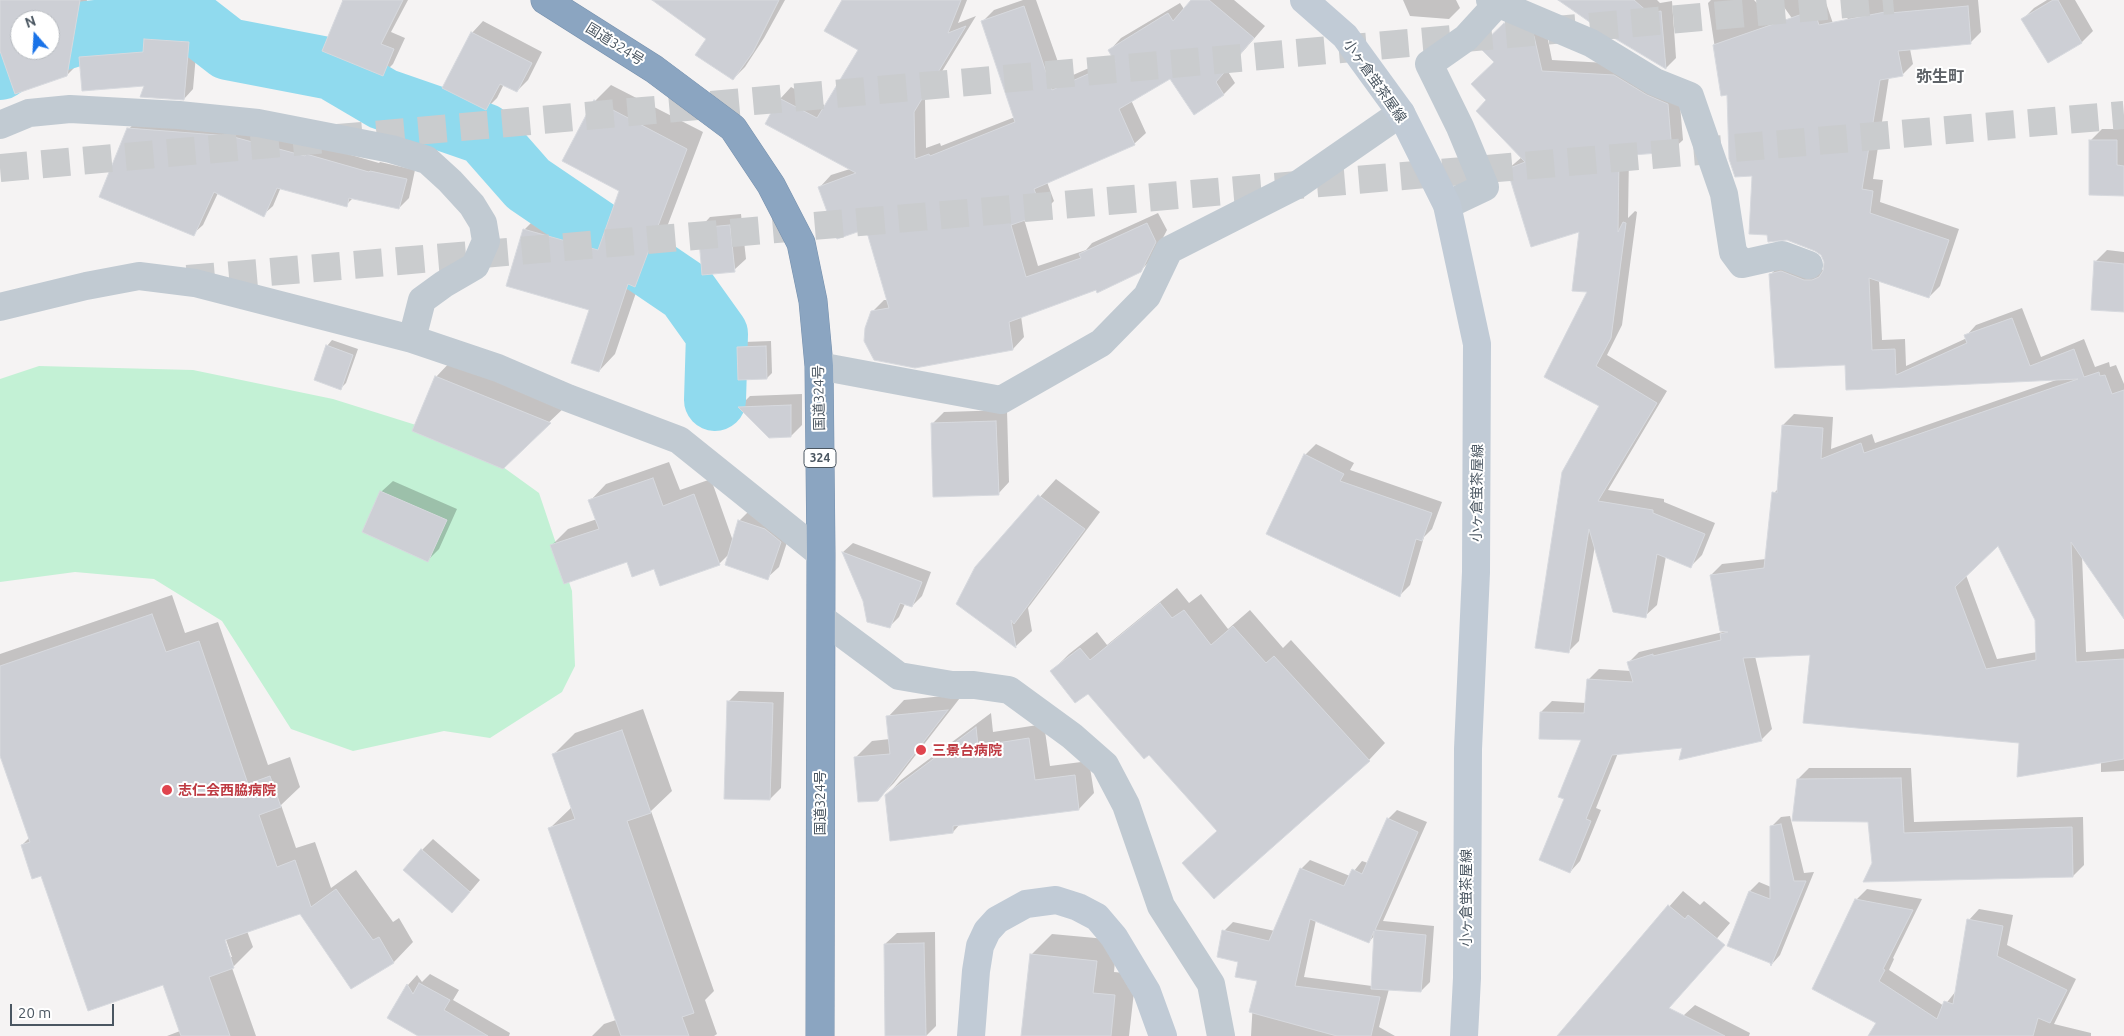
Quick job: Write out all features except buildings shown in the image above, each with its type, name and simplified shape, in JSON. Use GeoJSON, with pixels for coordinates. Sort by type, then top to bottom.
{"type":"FeatureCollection","features":[{"type":"Feature","properties":{"kind":"highway","name":"国道324号"},"geometry":{"type":"LineString","coordinates":[[545,0],[654,69],[733,128],[771,185],[801,242],[813,301],[819,366],[821,554],[820,1036]]}},
{"type":"Feature","properties":{"kind":"street","name":"小ヶ倉蛍茶屋線"},"geometry":{"type":"LineString","coordinates":[[1304,0],[1345,36],[1401,113],[1447,205],[1477,344],[1476,572],[1467,768],[1467,978],[1464,1036]]}},
{"type":"Feature","properties":{"kind":"street"},"geometry":{"type":"LineString","coordinates":[[1447,205],[1485,187],[1460,127],[1429,64],[1466,38],[1494,2],[1591,43],[1655,82],[1690,96],[1724,194],[1733,252],[1742,264],[1782,255],[1809,265]]}},
{"type":"Feature","properties":{"kind":"street"},"geometry":{"type":"LineString","coordinates":[[0,125],[29,113],[70,109],[180,115],[258,123],[391,149],[427,160],[472,205],[483,223],[486,241],[475,266],[444,284],[422,300],[412,339]]}},
{"type":"Feature","properties":{"kind":"street"},"geometry":{"type":"LineString","coordinates":[[819,366],[1000,400],[1101,343],[1146,296],[1169,250],[1297,185],[1401,113]]}},
{"type":"Feature","properties":{"kind":"street"},"geometry":{"type":"LineString","coordinates":[[0,307],[86,286],[139,276],[195,282],[412,339],[498,368],[568,398],[679,440],[821,554]]}},
{"type":"Feature","properties":{"kind":"street"},"geometry":{"type":"LineString","coordinates":[[821,618],[899,676],[952,685],[974,685],[1009,690],[1072,736],[1106,765],[1126,805],[1161,906],[1211,984],[1221,1036]]}},
{"type":"Feature","properties":{"kind":"street"},"geometry":{"type":"LineString","coordinates":[[972,1036],[976,971],[980,946],[987,931],[997,920],[1026,904],[1056,900],[1078,906],[1097,916],[1114,937],[1147,992],[1163,1036]]}},
{"type":"Feature","properties":{"kind":"green space"},"geometry":{"type":"Polygon","coordinates":[[[39,366],[193,370],[333,399],[467,441],[539,493],[572,591],[575,666],[562,692],[490,738],[444,731],[353,751],[291,729],[222,621],[154,579],[75,572],[0,582],[0,379],[39,366]]]}},
{"type":"Feature","properties":{"kind":"waterway"},"geometry":{"type":"LineString","coordinates":[[60,40],[86,32],[192,21],[228,49],[332,69],[383,99],[484,134],[528,184],[687,292],[717,334],[715,400]]}},
{"type":"Feature","properties":{"kind":"waterway"},"geometry":{"type":"LineString","coordinates":[[0,69],[13,60]]}},
{"type":"Feature","properties":{"kind":"tunnel"},"geometry":{"type":"LineString","coordinates":[[0,168],[1893,0]]}},
{"type":"Feature","properties":{"kind":"tunnel"},"geometry":{"type":"LineString","coordinates":[[187,279],[2124,115]]}},
{"type":"Feature","properties":{"kind":"place","name":"三景台病院"},"geometry":{"type":"Point","coordinates":[921,750]}},
{"type":"Feature","properties":{"kind":"place","name":"志仁会西脇病院"},"geometry":{"type":"Point","coordinates":[167,790]}},
{"type":"Feature","properties":{"kind":"district","name":"弥生町"},"geometry":{"type":"Point","coordinates":[1940,77]}}]}
